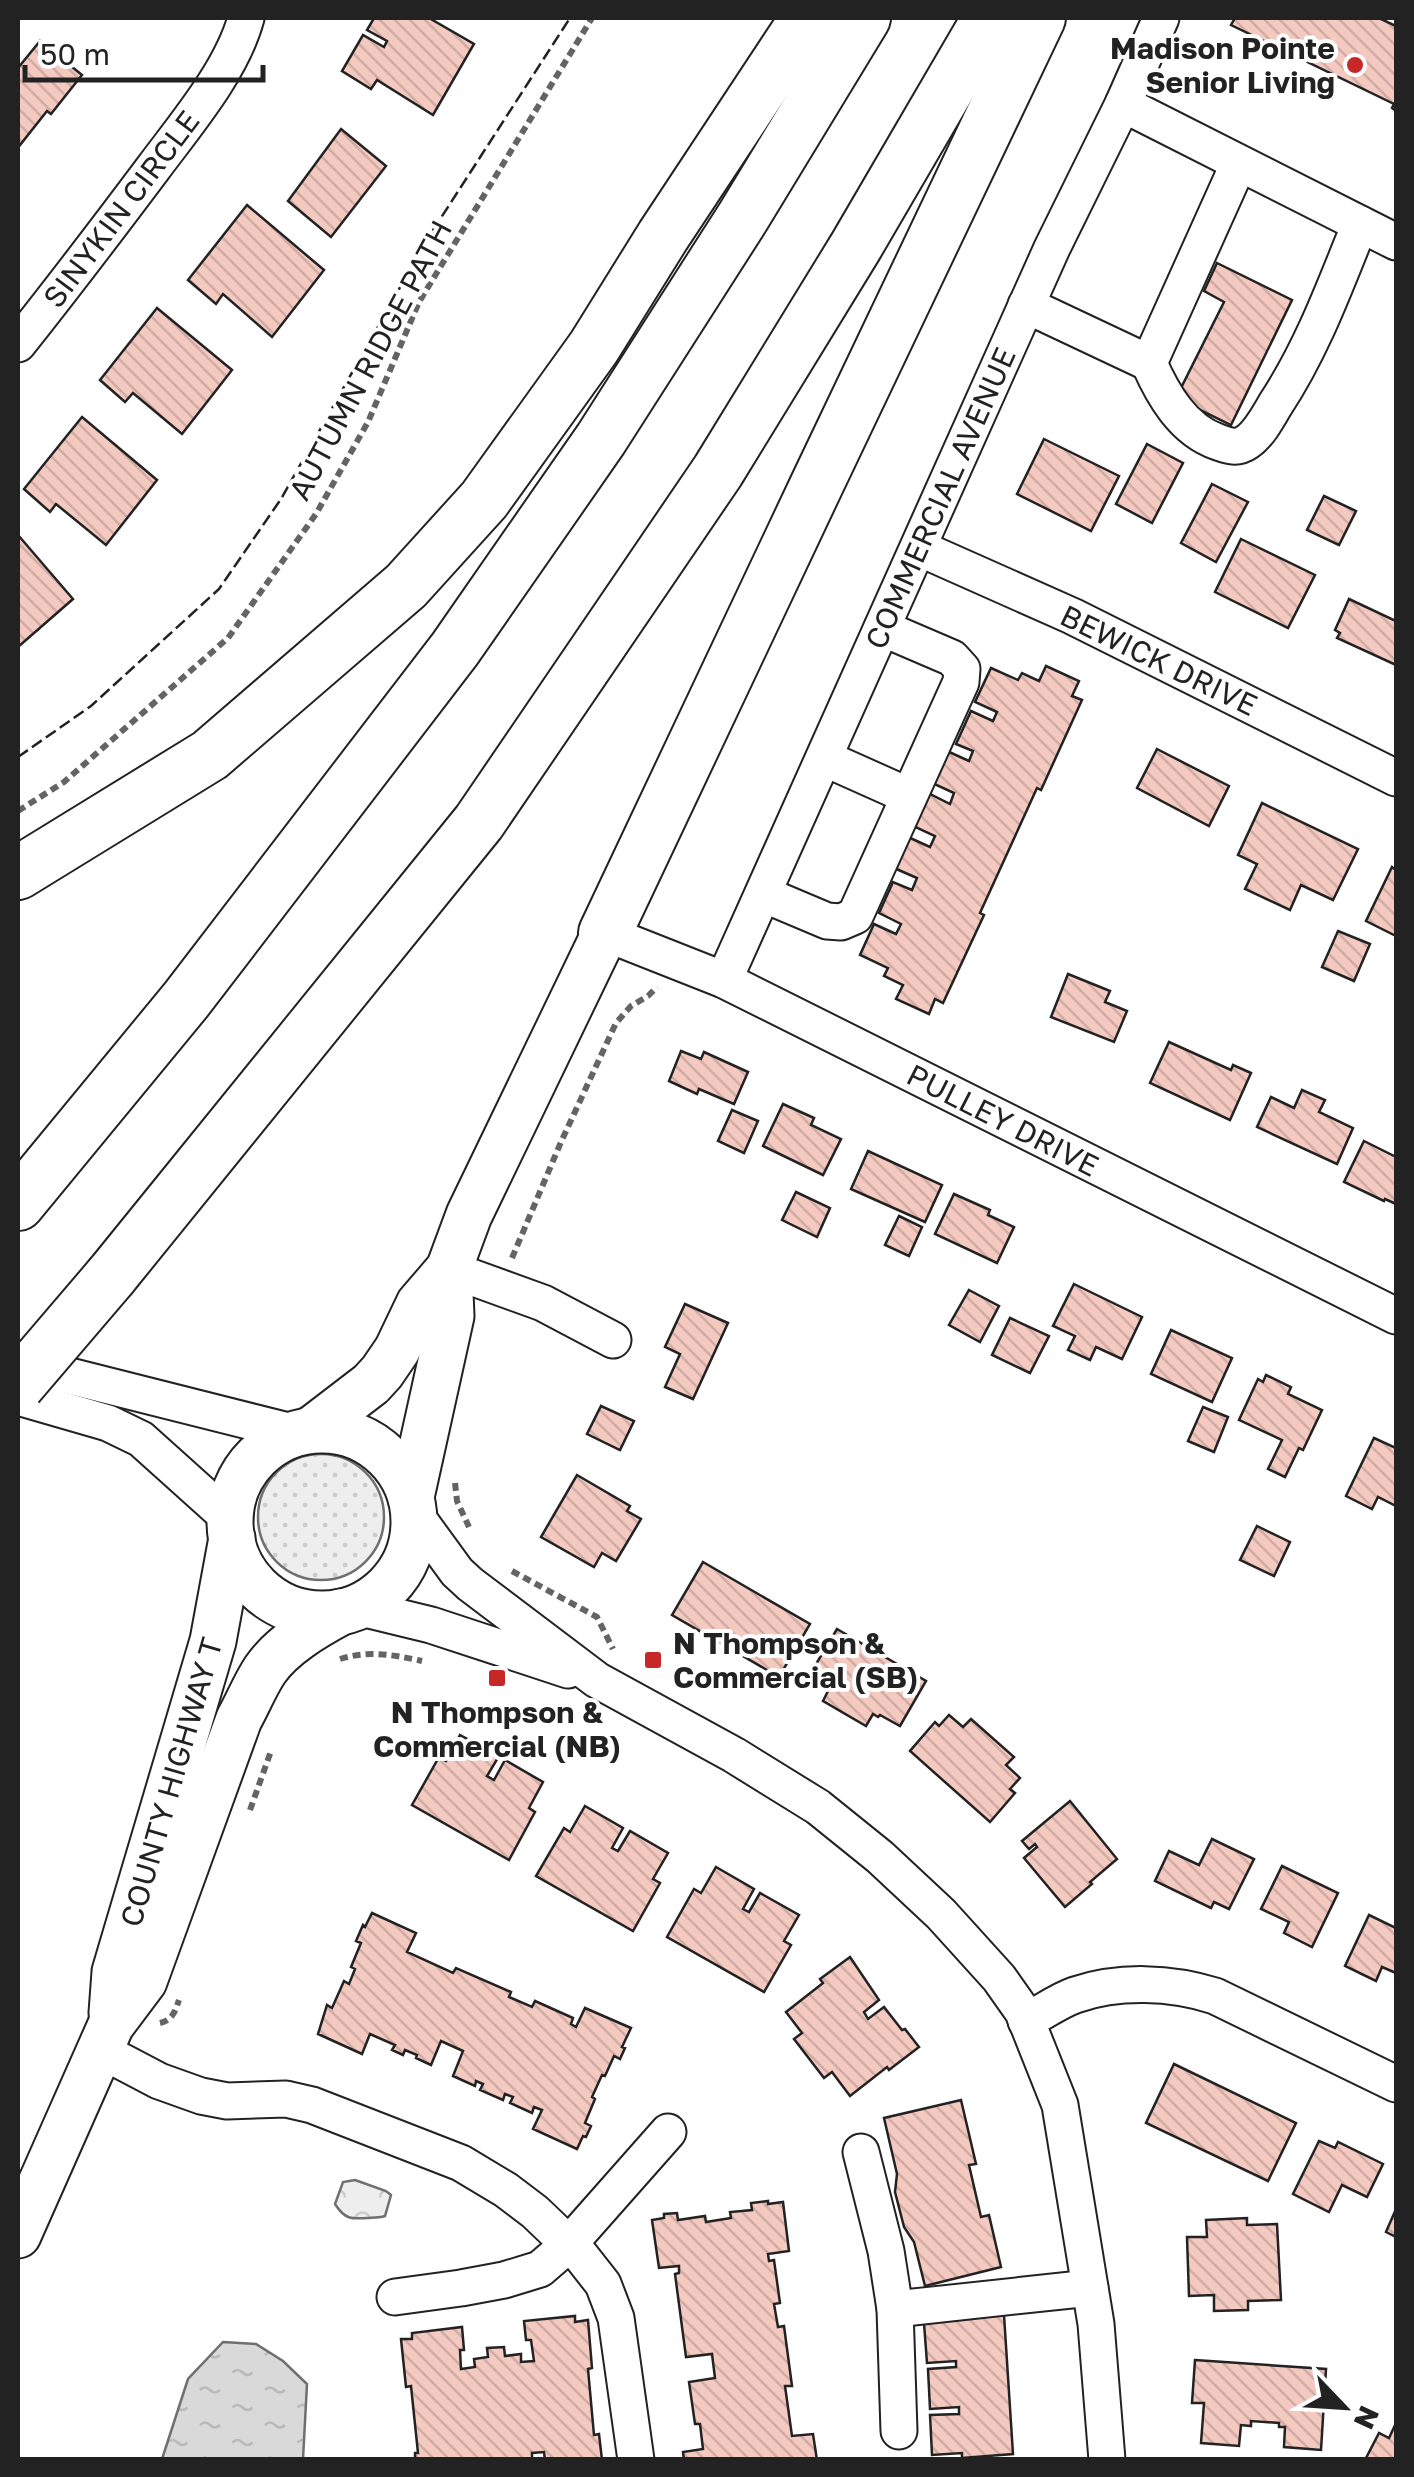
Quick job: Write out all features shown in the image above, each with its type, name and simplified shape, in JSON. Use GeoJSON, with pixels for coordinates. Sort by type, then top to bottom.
{"type":"FeatureCollection","features":[{"type":"Feature","properties":{"kind":"highway"},"geometry":{"type":"LineString","coordinates":[[18,873],[210,755],[406,586],[484,500],[594,346],[807,18]]}},
{"type":"Feature","properties":{"kind":"highway"},"geometry":{"type":"LineString","coordinates":[[18,1204],[186,1000],[455,649],[601,438],[864,18]]}},
{"type":"Feature","properties":{"kind":"highway"},"geometry":{"type":"LineString","coordinates":[[18,1386],[112,1276],[479,822],[718,471],[989,18]]}},
{"type":"Feature","properties":{"kind":"highway"},"geometry":{"type":"LineString","coordinates":[[605,933],[1039,18]]}},
{"type":"Feature","properties":{"kind":"main road"},"geometry":{"type":"LineString","coordinates":[[450,1268],[451,1316],[412,1505],[410,1546],[396,1576],[385,1589],[349,1609],[308,1613],[278,1602],[252,1582],[236,1554],[231,1528],[234,1494],[248,1467],[269,1446],[304,1432],[371,1384],[397,1350],[419,1304],[450,1268],[470,1214],[605,933]]}},
{"type":"Feature","properties":{"kind":"main road"},"geometry":{"type":"LineString","coordinates":[[304,1432],[333,1430],[373,1445],[396,1468],[412,1505]]}},
{"type":"Feature","properties":{"kind":"main road","name":"COUNTY HIGHWAY T"},"geometry":{"type":"LineString","coordinates":[[106,2037],[115,1972],[213,1641],[231,1528]]}},
{"type":"Feature","properties":{"kind":"main road","name":"COUNTY HIGHWAY T"},"geometry":{"type":"LineString","coordinates":[[18,2236],[106,2037],[144,1982],[239,1720],[252,1694],[277,1657],[315,1626],[349,1609]]}},
{"type":"Feature","properties":{"kind":"street","name":"SINYKIN CIRCLE"},"geometry":{"type":"LineString","coordinates":[[18,344],[207,96],[246,18]]}},
{"type":"Feature","properties":{"kind":"street","name":"COMMERCIAL AVENUE"},"geometry":{"type":"LineString","coordinates":[[724,980],[1026,305],[1160,18]]}},
{"type":"Feature","properties":{"kind":"street"},"geometry":{"type":"LineString","coordinates":[[1122,104],[1396,242]]}},
{"type":"Feature","properties":{"kind":"street"},"geometry":{"type":"LineString","coordinates":[[1149,364],[1239,162]]}},
{"type":"Feature","properties":{"kind":"street"},"geometry":{"type":"LineString","coordinates":[[1026,305],[1149,364],[1160,390],[1182,419],[1209,439],[1232,447],[1247,442],[1297,372],[1360,224]]}},
{"type":"Feature","properties":{"kind":"street","name":"BEWICK DRIVE"},"geometry":{"type":"LineString","coordinates":[[918,548],[1072,616],[1396,778]]}},
{"type":"Feature","properties":{"kind":"street"},"geometry":{"type":"LineString","coordinates":[[763,894],[827,921],[842,922],[855,916],[961,682],[962,670],[952,658],[882,628]]}},
{"type":"Feature","properties":{"kind":"street"},"geometry":{"type":"LineString","coordinates":[[824,758],[910,796]]}},
{"type":"Feature","properties":{"kind":"street","name":"PULLEY DRIVE"},"geometry":{"type":"LineString","coordinates":[[605,933],[724,980],[1396,1316]]}},
{"type":"Feature","properties":{"kind":"street"},"geometry":{"type":"LineString","coordinates":[[450,1268],[543,1302],[613,1340]]}},
{"type":"Feature","properties":{"kind":"street"},"geometry":{"type":"LineString","coordinates":[[18,1363],[304,1432]]}},
{"type":"Feature","properties":{"kind":"street"},"geometry":{"type":"LineString","coordinates":[[18,1397],[108,1423],[141,1439],[231,1528]]}},
{"type":"Feature","properties":{"kind":"street"},"geometry":{"type":"LineString","coordinates":[[412,1505],[457,1572],[470,1584],[597,1680],[734,1755],[818,1807],[880,1857],[999,1978],[1022,2012],[1060,2104],[1096,2324],[1107,2460]]}},
{"type":"Feature","properties":{"kind":"street"},"geometry":{"type":"LineString","coordinates":[[349,1609],[431,1625],[597,1680]]}},
{"type":"Feature","properties":{"kind":"street"},"geometry":{"type":"LineString","coordinates":[[1026,2021],[1071,1997],[1097,1989],[1139,1985],[1187,1987],[1215,1996],[1396,2084]]}},
{"type":"Feature","properties":{"kind":"street"},"geometry":{"type":"LineString","coordinates":[[106,2037],[160,2080],[201,2096],[228,2101],[286,2099],[312,2105],[461,2163],[536,2212],[603,2284],[616,2318],[636,2460]]}},
{"type":"Feature","properties":{"kind":"street"},"geometry":{"type":"LineString","coordinates":[[394,2296],[462,2288],[540,2269],[568,2244],[668,2132]]}},
{"type":"Feature","properties":{"kind":"street"},"geometry":{"type":"LineString","coordinates":[[862,2152],[895,2309],[900,2431]]}},
{"type":"Feature","properties":{"kind":"street"},"geometry":{"type":"LineString","coordinates":[[895,2309],[1090,2288]]}},
{"type":"Feature","properties":{"kind":"path","name":"AUTUMN RIDGE PATH"},"geometry":{"type":"LineString","coordinates":[[18,812],[64,782],[228,638],[316,514],[368,422],[419,302],[592,18]]}},
{"type":"Feature","properties":{"kind":"path"},"geometry":{"type":"LineString","coordinates":[[331,1662],[358,1653],[422,1661]]}},
{"type":"Feature","properties":{"kind":"green space"},"geometry":{"type":"Polygon","coordinates":[[[321,1454],[345,1459],[366,1472],[379,1493],[384,1517],[379,1541],[366,1562],[345,1575],[321,1580],[297,1575],[276,1562],[263,1541],[258,1517],[263,1493],[276,1472],[297,1459],[321,1454]]]}},
{"type":"Feature","properties":{"kind":"green space"},"geometry":{"type":"Polygon","coordinates":[[[355,2180],[391,2195],[385,2216],[353,2218],[339,2209],[335,2204],[343,2182],[355,2180]]]}},
{"type":"Feature","properties":{"kind":"water"},"geometry":{"type":"Polygon","coordinates":[[[223,2342],[256,2344],[283,2361],[307,2384],[303,2459],[162,2459],[188,2379],[223,2342]]]}},
{"type":"Feature","properties":{"kind":"building"},"geometry":{"type":"Polygon","coordinates":[[[374,18],[429,18],[474,44],[433,115],[377,80],[371,89],[342,71],[363,35],[384,47],[387,41],[367,30],[374,18]]]}},
{"type":"Feature","properties":{"kind":"building","name":"Madison Pointe Senior Living"},"geometry":{"type":"Polygon","coordinates":[[[1235,18],[1379,18],[1396,26],[1396,111],[1392,108],[1394,104],[1231,25],[1235,18]]]}},
{"type":"Feature","properties":{"kind":"building"},"geometry":{"type":"Polygon","coordinates":[[[40,41],[82,75],[20,145],[18,68],[40,41]]]}},
{"type":"Feature","properties":{"kind":"building"},"geometry":{"type":"Polygon","coordinates":[[[341,129],[386,166],[331,237],[288,201],[341,129]]]}},
{"type":"Feature","properties":{"kind":"building"},"geometry":{"type":"Polygon","coordinates":[[[247,205],[324,270],[272,337],[223,294],[216,304],[188,280],[247,205]]]}},
{"type":"Feature","properties":{"kind":"building"},"geometry":{"type":"Polygon","coordinates":[[[1217,263],[1292,300],[1231,425],[1176,398],[1224,302],[1204,291],[1217,263]]]}},
{"type":"Feature","properties":{"kind":"building"},"geometry":{"type":"Polygon","coordinates":[[[157,308],[232,370],[182,434],[133,393],[125,402],[100,380],[157,308]]]}},
{"type":"Feature","properties":{"kind":"building"},"geometry":{"type":"Polygon","coordinates":[[[82,417],[157,480],[106,545],[56,504],[50,512],[24,489],[82,417]]]}},
{"type":"Feature","properties":{"kind":"building"},"geometry":{"type":"Polygon","coordinates":[[[1044,439],[1119,476],[1091,531],[1017,494],[1044,439]]]}},
{"type":"Feature","properties":{"kind":"building"},"geometry":{"type":"Polygon","coordinates":[[[1147,444],[1183,463],[1152,523],[1116,504],[1147,444]]]}},
{"type":"Feature","properties":{"kind":"building"},"geometry":{"type":"Polygon","coordinates":[[[1212,484],[1248,502],[1216,562],[1181,543],[1212,484]]]}},
{"type":"Feature","properties":{"kind":"building"},"geometry":{"type":"Polygon","coordinates":[[[1324,496],[1356,511],[1339,545],[1307,530],[1324,496]]]}},
{"type":"Feature","properties":{"kind":"building"},"geometry":{"type":"Polygon","coordinates":[[[18,535],[73,599],[18,647],[18,535]]]}},
{"type":"Feature","properties":{"kind":"building"},"geometry":{"type":"Polygon","coordinates":[[[1241,539],[1315,575],[1288,628],[1215,592],[1241,539]]]}},
{"type":"Feature","properties":{"kind":"building"},"geometry":{"type":"Polygon","coordinates":[[[1349,599],[1396,621],[1396,665],[1337,638],[1340,633],[1335,630],[1349,599]]]}},
{"type":"Feature","properties":{"kind":"building"},"geometry":{"type":"Polygon","coordinates":[[[1046,666],[1079,681],[1072,696],[1082,700],[1041,790],[1037,788],[943,1003],[935,999],[929,1014],[896,999],[903,985],[884,976],[888,968],[860,955],[874,924],[896,934],[901,924],[879,913],[893,882],[912,890],[917,878],[894,868],[908,837],[930,847],[935,836],[913,826],[928,793],[950,804],[954,793],[932,783],[947,751],[969,761],[973,751],[956,744],[971,711],[993,721],[997,712],[975,702],[991,668],[1018,680],[1022,673],[1039,681],[1046,666]]]}},
{"type":"Feature","properties":{"kind":"building"},"geometry":{"type":"Polygon","coordinates":[[[1157,749],[1229,786],[1209,826],[1137,788],[1157,749]]]}},
{"type":"Feature","properties":{"kind":"building"},"geometry":{"type":"Polygon","coordinates":[[[1262,803],[1358,849],[1333,900],[1301,885],[1290,910],[1245,889],[1257,864],[1238,855],[1262,803]]]}},
{"type":"Feature","properties":{"kind":"building"},"geometry":{"type":"Polygon","coordinates":[[[1392,867],[1396,870],[1396,936],[1366,921],[1392,867]]]}},
{"type":"Feature","properties":{"kind":"building"},"geometry":{"type":"Polygon","coordinates":[[[1338,931],[1370,944],[1354,981],[1322,967],[1338,931]]]}},
{"type":"Feature","properties":{"kind":"building"},"geometry":{"type":"Polygon","coordinates":[[[1068,974],[1110,991],[1105,1002],[1127,1011],[1114,1042],[1051,1017],[1068,974]]]}},
{"type":"Feature","properties":{"kind":"building"},"geometry":{"type":"Polygon","coordinates":[[[1169,1042],[1231,1070],[1233,1065],[1251,1073],[1230,1120],[1150,1083],[1169,1042]]]}},
{"type":"Feature","properties":{"kind":"building"},"geometry":{"type":"Polygon","coordinates":[[[681,1051],[701,1059],[704,1052],[748,1072],[734,1104],[669,1081],[681,1051]]]}},
{"type":"Feature","properties":{"kind":"building"},"geometry":{"type":"Polygon","coordinates":[[[1302,1090],[1325,1100],[1319,1112],[1353,1128],[1337,1164],[1257,1127],[1271,1097],[1294,1108],[1302,1090]]]}},
{"type":"Feature","properties":{"kind":"building"},"geometry":{"type":"Polygon","coordinates":[[[783,1104],[814,1118],[811,1125],[841,1139],[823,1175],[763,1146],[783,1104]]]}},
{"type":"Feature","properties":{"kind":"building"},"geometry":{"type":"Polygon","coordinates":[[[732,1110],[758,1121],[744,1153],[718,1141],[732,1110]]]}},
{"type":"Feature","properties":{"kind":"building"},"geometry":{"type":"Polygon","coordinates":[[[1364,1141],[1396,1157],[1396,1204],[1344,1182],[1364,1141]]]}},
{"type":"Feature","properties":{"kind":"building"},"geometry":{"type":"Polygon","coordinates":[[[868,1151],[942,1185],[925,1222],[851,1189],[868,1151]]]}},
{"type":"Feature","properties":{"kind":"building"},"geometry":{"type":"Polygon","coordinates":[[[796,1192],[830,1208],[817,1237],[782,1220],[796,1192]]]}},
{"type":"Feature","properties":{"kind":"building"},"geometry":{"type":"Polygon","coordinates":[[[954,1194],[990,1210],[988,1215],[1014,1227],[997,1263],[935,1234],[954,1194]]]}},
{"type":"Feature","properties":{"kind":"building"},"geometry":{"type":"Polygon","coordinates":[[[899,1216],[922,1227],[909,1256],[885,1245],[899,1216]]]}},
{"type":"Feature","properties":{"kind":"building"},"geometry":{"type":"Polygon","coordinates":[[[1074,1284],[1142,1317],[1122,1359],[1096,1347],[1090,1360],[1068,1350],[1075,1336],[1053,1326],[1074,1284]]]}},
{"type":"Feature","properties":{"kind":"building"},"geometry":{"type":"Polygon","coordinates":[[[969,1290],[999,1306],[980,1342],[949,1325],[969,1290]]]}},
{"type":"Feature","properties":{"kind":"building"},"geometry":{"type":"Polygon","coordinates":[[[685,1304],[728,1323],[693,1399],[665,1387],[680,1354],[665,1347],[685,1304]]]}},
{"type":"Feature","properties":{"kind":"building"},"geometry":{"type":"Polygon","coordinates":[[[1010,1318],[1049,1336],[1030,1373],[992,1355],[1010,1318]]]}},
{"type":"Feature","properties":{"kind":"building"},"geometry":{"type":"Polygon","coordinates":[[[1171,1330],[1232,1358],[1212,1402],[1151,1374],[1171,1330]]]}},
{"type":"Feature","properties":{"kind":"building"},"geometry":{"type":"Polygon","coordinates":[[[1266,1375],[1291,1387],[1288,1394],[1322,1410],[1285,1477],[1268,1469],[1282,1440],[1239,1420],[1258,1379],[1263,1382],[1266,1375]]]}},
{"type":"Feature","properties":{"kind":"building"},"geometry":{"type":"Polygon","coordinates":[[[601,1406],[634,1421],[620,1450],[587,1434],[601,1406]]]}},
{"type":"Feature","properties":{"kind":"building"},"geometry":{"type":"Polygon","coordinates":[[[1203,1407],[1228,1417],[1214,1452],[1188,1441],[1203,1407]]]}},
{"type":"Feature","properties":{"kind":"building"},"geometry":{"type":"Polygon","coordinates":[[[1374,1438],[1396,1448],[1396,1506],[1378,1497],[1372,1509],[1346,1496],[1374,1438]]]}},
{"type":"Feature","properties":{"kind":"building"},"geometry":{"type":"Polygon","coordinates":[[[577,1475],[630,1506],[627,1511],[641,1519],[616,1561],[602,1553],[594,1567],[541,1537],[577,1475]]]}},
{"type":"Feature","properties":{"kind":"building"},"geometry":{"type":"Polygon","coordinates":[[[1257,1526],[1290,1542],[1274,1576],[1240,1560],[1257,1526]]]}},
{"type":"Feature","properties":{"kind":"building"},"geometry":{"type":"Polygon","coordinates":[[[703,1562],[810,1624],[779,1677],[672,1615],[703,1562]]]}},
{"type":"Feature","properties":{"kind":"building"},"geometry":{"type":"Polygon","coordinates":[[[837,1629],[926,1681],[900,1726],[873,1714],[866,1726],[823,1701],[829,1689],[810,1674],[837,1629]]]}},
{"type":"Feature","properties":{"kind":"building"},"geometry":{"type":"Polygon","coordinates":[[[949,1715],[963,1727],[971,1719],[1014,1757],[1006,1765],[1020,1778],[1010,1789],[1015,1793],[990,1822],[910,1751],[935,1722],[939,1726],[949,1715]]]}},
{"type":"Feature","properties":{"kind":"building"},"geometry":{"type":"Polygon","coordinates":[[[460,1735],[499,1756],[487,1776],[494,1780],[505,1760],[543,1782],[529,1808],[535,1812],[509,1860],[412,1805],[439,1757],[446,1761],[460,1735]]]}},
{"type":"Feature","properties":{"kind":"building"},"geometry":{"type":"Polygon","coordinates":[[[1070,1801],[1117,1859],[1065,1907],[1024,1858],[1037,1847],[1035,1844],[1029,1849],[1022,1841],[1070,1801]]]}},
{"type":"Feature","properties":{"kind":"building"},"geometry":{"type":"Polygon","coordinates":[[[585,1806],[623,1828],[612,1848],[618,1851],[630,1831],[668,1853],[653,1879],[660,1883],[633,1931],[536,1876],[564,1828],[570,1832],[585,1806]]]}},
{"type":"Feature","properties":{"kind":"building"},"geometry":{"type":"Polygon","coordinates":[[[1212,1839],[1254,1859],[1229,1909],[1214,1902],[1211,1908],[1155,1881],[1169,1851],[1199,1865],[1212,1839]]]}},
{"type":"Feature","properties":{"kind":"building"},"geometry":{"type":"Polygon","coordinates":[[[1282,1866],[1338,1893],[1312,1947],[1284,1933],[1289,1922],[1261,1909],[1282,1866]]]}},
{"type":"Feature","properties":{"kind":"building"},"geometry":{"type":"Polygon","coordinates":[[[716,1867],[754,1889],[743,1909],[749,1912],[760,1893],[799,1915],[784,1941],[791,1945],[764,1992],[667,1937],[694,1889],[701,1893],[716,1867]]]}},
{"type":"Feature","properties":{"kind":"building"},"geometry":{"type":"Polygon","coordinates":[[[372,1913],[416,1933],[407,1952],[453,1973],[456,1968],[511,1992],[509,1997],[532,2007],[535,2001],[573,2018],[571,2024],[576,2027],[585,2008],[631,2028],[620,2059],[614,2056],[592,2097],[595,2099],[585,2123],[591,2126],[577,2149],[533,2129],[542,2110],[534,2107],[532,2113],[510,2103],[513,2097],[505,2094],[503,2100],[480,2090],[483,2084],[476,2081],[475,2086],[453,2076],[463,2051],[441,2041],[431,2065],[405,2050],[403,2055],[392,2050],[395,2045],[370,2034],[362,2054],[318,2034],[327,2005],[332,2008],[344,1981],[349,1984],[361,1943],[356,1941],[372,1913]]]}},
{"type":"Feature","properties":{"kind":"building"},"geometry":{"type":"Polygon","coordinates":[[[1369,1915],[1396,1928],[1396,1973],[1382,1967],[1376,1981],[1345,1966],[1369,1915]]]}},
{"type":"Feature","properties":{"kind":"building"},"geometry":{"type":"Polygon","coordinates":[[[850,1957],[879,2000],[864,2012],[868,2019],[884,2007],[919,2047],[850,2096],[832,2072],[824,2078],[794,2039],[802,2033],[786,2012],[850,1957]]]}},
{"type":"Feature","properties":{"kind":"building"},"geometry":{"type":"Polygon","coordinates":[[[1174,2064],[1296,2123],[1268,2181],[1146,2123],[1174,2064]]]}},
{"type":"Feature","properties":{"kind":"building"},"geometry":{"type":"Polygon","coordinates":[[[961,2100],[976,2164],[969,2165],[981,2217],[989,2215],[1001,2267],[925,2286],[895,2192],[897,2174],[884,2118],[961,2100]]]}},
{"type":"Feature","properties":{"kind":"building"},"geometry":{"type":"Polygon","coordinates":[[[1319,2141],[1335,2148],[1338,2142],[1383,2164],[1367,2197],[1342,2185],[1329,2212],[1293,2194],[1319,2141]]]}},
{"type":"Feature","properties":{"kind":"building"},"geometry":{"type":"Polygon","coordinates":[[[783,2202],[789,2251],[768,2254],[769,2261],[774,2260],[780,2303],[774,2304],[778,2327],[784,2326],[792,2386],[785,2386],[792,2436],[813,2434],[817,2460],[684,2460],[683,2452],[703,2449],[689,2382],[715,2378],[712,2354],[686,2357],[675,2274],[679,2273],[679,2266],[659,2268],[652,2220],[677,2213],[678,2220],[705,2216],[706,2222],[731,2218],[730,2212],[752,2210],[751,2203],[783,2202]]]}},
{"type":"Feature","properties":{"kind":"building"},"geometry":{"type":"Polygon","coordinates":[[[1396,2209],[1396,2237],[1386,2232],[1396,2209]]]}},
{"type":"Feature","properties":{"kind":"building"},"geometry":{"type":"Polygon","coordinates":[[[1247,2218],[1247,2225],[1277,2224],[1281,2300],[1248,2301],[1248,2310],[1214,2311],[1214,2295],[1189,2296],[1187,2237],[1207,2237],[1206,2220],[1247,2218]]]}},
{"type":"Feature","properties":{"kind":"building"},"geometry":{"type":"Polygon","coordinates":[[[1004,2315],[1013,2454],[962,2458],[962,2453],[932,2455],[930,2415],[959,2414],[959,2407],[930,2409],[928,2369],[956,2367],[956,2361],[927,2363],[924,2323],[1004,2315]]]}},
{"type":"Feature","properties":{"kind":"building"},"geometry":{"type":"Polygon","coordinates":[[[575,2316],[575,2322],[588,2320],[594,2435],[599,2434],[602,2460],[545,2460],[544,2452],[532,2453],[532,2460],[415,2460],[418,2453],[411,2386],[406,2387],[401,2339],[412,2339],[412,2333],[462,2327],[461,2369],[475,2367],[474,2359],[488,2357],[487,2348],[504,2347],[505,2356],[521,2354],[521,2362],[534,2361],[524,2321],[575,2316]]]}},
{"type":"Feature","properties":{"kind":"building"},"geometry":{"type":"Polygon","coordinates":[[[1195,2360],[1326,2369],[1321,2450],[1284,2447],[1285,2427],[1251,2421],[1251,2426],[1241,2425],[1239,2446],[1201,2443],[1204,2403],[1192,2403],[1195,2360]]]}},
{"type":"Feature","properties":{"kind":"building"},"geometry":{"type":"Polygon","coordinates":[[[1396,2423],[1396,2460],[1365,2460],[1379,2433],[1389,2438],[1396,2423]]]}},
{"type":"Feature","properties":{"kind":"fence"},"geometry":{"type":"LineString","coordinates":[[18,757],[91,706],[219,589],[281,499],[426,241],[570,18]]}},
{"type":"Feature","properties":{"kind":"place","name":"Madison Pointe Senior Living"},"geometry":{"type":"Point","coordinates":[1355,65]}},
{"type":"Feature","properties":{"kind":"place","name":"N Thompson & Commercial (SB)"},"geometry":{"type":"Point","coordinates":[653,1660]}},
{"type":"Feature","properties":{"kind":"place","name":"N Thompson & Commercial (NB)"},"geometry":{"type":"Point","coordinates":[497,1678]}}]}
